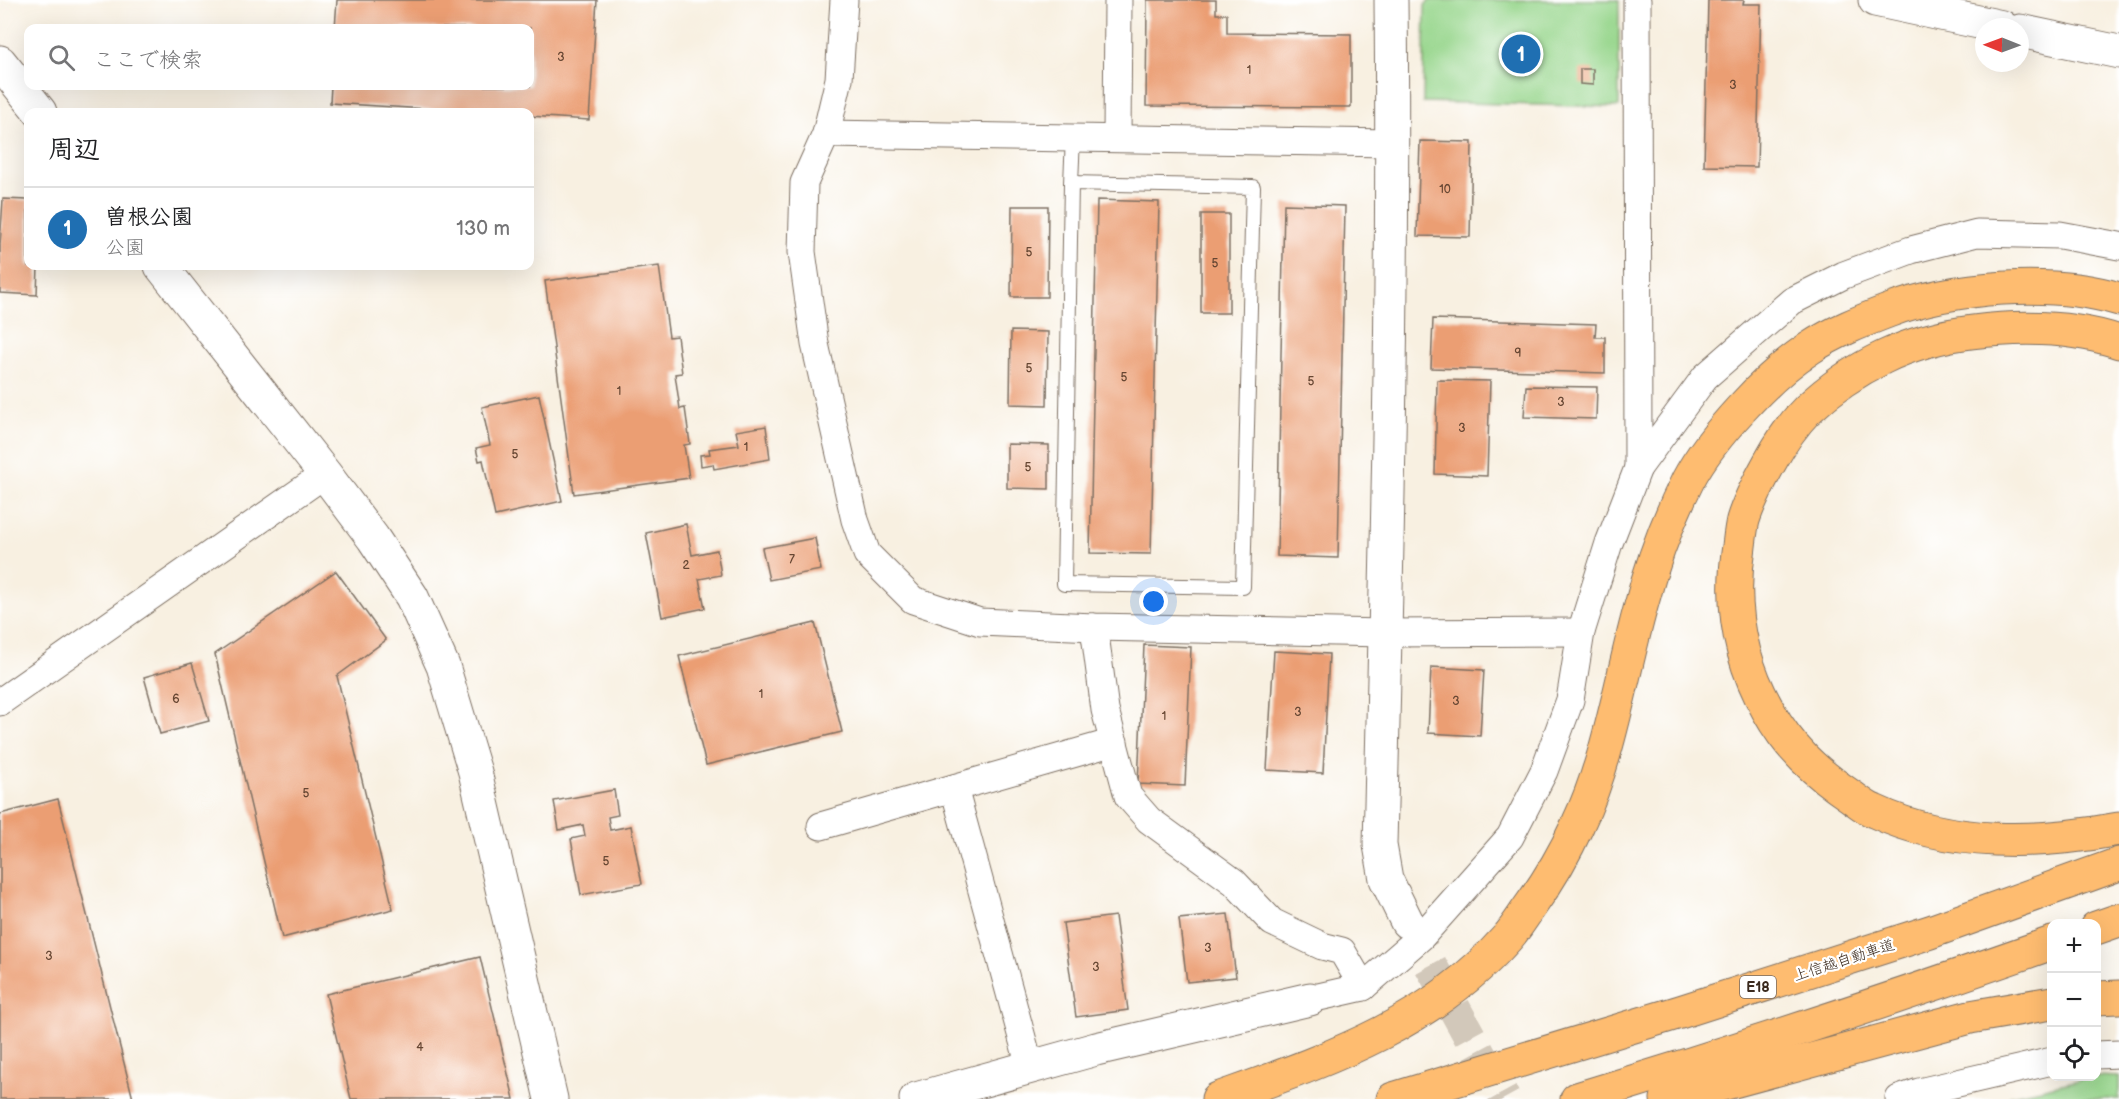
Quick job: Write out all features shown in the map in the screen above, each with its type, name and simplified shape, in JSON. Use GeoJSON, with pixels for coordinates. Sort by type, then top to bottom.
{"type":"FeatureCollection","features":[{"type":"Feature","properties":{"kind":"highway"},"geometry":{"type":"LineString","coordinates":[[1218,1099],[1305,1068],[1367,1042],[1420,1012],[1466,978],[1509,937],[1547,883],[1579,823],[1602,759],[1641,604],[1663,537],[1689,478],[1724,429],[1765,385],[1809,348],[1862,321],[1910,303],[1960,292],[2008,287],[2058,289],[2119,299]]}},
{"type":"Feature","properties":{"kind":"highway"},"geometry":{"type":"LineString","coordinates":[[2119,342],[2053,329],[2003,328],[1955,334],[1918,344],[1867,364],[1833,388],[1805,412],[1781,442],[1760,479],[1743,520],[1735,570],[1736,612],[1743,656],[1759,695],[1781,733],[1806,762],[1846,793],[1872,810],[1909,825],[1950,835],[2041,840],[2119,829]]}},
{"type":"Feature","properties":{"kind":"highway","name":"上信越自動車道"},"geometry":{"type":"LineString","coordinates":[[1393,1099],[1669,1016],[1918,936],[2119,864]]}},
{"type":"Feature","properties":{"kind":"highway"},"geometry":{"type":"LineString","coordinates":[[2101,927],[2119,920]]}},
{"type":"Feature","properties":{"kind":"highway"},"geometry":{"type":"LineString","coordinates":[[1577,1099],[1703,1061],[2047,946]]}},
{"type":"Feature","properties":{"kind":"highway"},"geometry":{"type":"LineString","coordinates":[[2101,998],[2119,997]]}},
{"type":"Feature","properties":{"kind":"highway"},"geometry":{"type":"LineString","coordinates":[[1667,1099],[1970,1017],[2047,1004]]}},
{"type":"Feature","properties":{"kind":"street"},"geometry":{"type":"LineString","coordinates":[[844,0],[838,79],[826,134],[804,183],[802,252],[814,344],[855,520],[867,554],[913,600],[980,621],[1094,627],[1385,633],[1581,632]]}},
{"type":"Feature","properties":{"kind":"street"},"geometry":{"type":"LineString","coordinates":[[1117,137],[1118,0]]}},
{"type":"Feature","properties":{"kind":"street"},"geometry":{"type":"LineString","coordinates":[[1391,0],[1392,143],[1380,845],[1386,879],[1407,922]]}},
{"type":"Feature","properties":{"kind":"street"},"geometry":{"type":"LineString","coordinates":[[1637,0],[1638,468]]}},
{"type":"Feature","properties":{"kind":"street"},"geometry":{"type":"LineString","coordinates":[[1875,0],[1975,21]]}},
{"type":"Feature","properties":{"kind":"street"},"geometry":{"type":"LineString","coordinates":[[2029,33],[2119,52]]}},
{"type":"Feature","properties":{"kind":"street"},"geometry":{"type":"LineString","coordinates":[[0,62],[37,108]]}},
{"type":"Feature","properties":{"kind":"street"},"geometry":{"type":"LineString","coordinates":[[826,134],[1392,143]]}},
{"type":"Feature","properties":{"kind":"street"},"geometry":{"type":"LineString","coordinates":[[916,1099],[1096,1049],[1363,987],[1421,938],[1510,837],[1544,771],[1570,700],[1581,632],[1609,543],[1638,468],[1705,377],[1792,301],[1844,275],[1911,250],[1977,233],[2060,235],[2119,246]]}},
{"type":"Feature","properties":{"kind":"street"},"geometry":{"type":"LineString","coordinates":[[163,270],[325,474],[373,538],[412,597],[443,666],[475,772],[551,1099]]}},
{"type":"Feature","properties":{"kind":"street"},"geometry":{"type":"LineString","coordinates":[[0,702],[325,474]]}},
{"type":"Feature","properties":{"kind":"street"},"geometry":{"type":"LineString","coordinates":[[1094,627],[1105,710],[1128,796],[1149,820],[1234,882],[1272,922],[1322,946],[1342,951],[1363,987]]}},
{"type":"Feature","properties":{"kind":"street"},"geometry":{"type":"LineString","coordinates":[[822,826],[1113,742]]}},
{"type":"Feature","properties":{"kind":"street"},"geometry":{"type":"LineString","coordinates":[[954,788],[1030,1067]]}},
{"type":"Feature","properties":{"kind":"street"},"geometry":{"type":"LineString","coordinates":[[2101,1055],[2119,1054]]}},
{"type":"Feature","properties":{"kind":"street"},"geometry":{"type":"LineString","coordinates":[[1899,1099],[1930,1089],[2047,1062]]}},
{"type":"Feature","properties":{"kind":"lane"},"geometry":{"type":"LineString","coordinates":[[1071,183],[1253,187],[1243,587],[1064,584],[1071,183],[1073,137]]}},
{"type":"Feature","properties":{"kind":"green space"},"geometry":{"type":"Polygon","coordinates":[[[1430,0],[1619,0],[1619,107],[1423,102],[1425,5],[1430,0]]]}},
{"type":"Feature","properties":{"kind":"green space"},"geometry":{"type":"Polygon","coordinates":[[[2101,1076],[2119,1077],[2119,1099],[2013,1099],[2010,1096],[2075,1081],[2101,1081],[2101,1076]]]}},
{"type":"Feature","properties":{"kind":"building"},"geometry":{"type":"Polygon","coordinates":[[[337,0],[597,0],[589,120],[534,116],[534,108],[410,108],[330,103],[331,90],[534,90],[534,24],[335,24],[337,0]]]}},
{"type":"Feature","properties":{"kind":"building"},"geometry":{"type":"Polygon","coordinates":[[[1147,0],[1216,0],[1216,14],[1227,14],[1227,33],[1351,34],[1351,107],[1146,106],[1147,0]]]}},
{"type":"Feature","properties":{"kind":"building"},"geometry":{"type":"Polygon","coordinates":[[[1708,0],[1744,0],[1743,4],[1761,4],[1757,167],[1704,166],[1708,0]]]}},
{"type":"Feature","properties":{"kind":"building"},"geometry":{"type":"Polygon","coordinates":[[[1580,69],[1593,69],[1593,85],[1580,84],[1580,69]]]}},
{"type":"Feature","properties":{"kind":"building"},"geometry":{"type":"Polygon","coordinates":[[[1420,141],[1472,142],[1470,237],[1417,236],[1420,141]]]}},
{"type":"Feature","properties":{"kind":"building"},"geometry":{"type":"Polygon","coordinates":[[[3,199],[24,200],[24,270],[38,270],[37,295],[0,293],[3,199]]]}},
{"type":"Feature","properties":{"kind":"building"},"geometry":{"type":"Polygon","coordinates":[[[1097,200],[1159,202],[1151,554],[1090,553],[1097,200]]]}},
{"type":"Feature","properties":{"kind":"building"},"geometry":{"type":"Polygon","coordinates":[[[1284,204],[1345,206],[1338,558],[1277,556],[1284,204]]]}},
{"type":"Feature","properties":{"kind":"building"},"geometry":{"type":"Polygon","coordinates":[[[1012,206],[1048,206],[1047,297],[1011,297],[1012,206]]]}},
{"type":"Feature","properties":{"kind":"building"},"geometry":{"type":"Polygon","coordinates":[[[1201,214],[1229,214],[1229,313],[1201,313],[1201,214]]]}},
{"type":"Feature","properties":{"kind":"building"},"geometry":{"type":"Polygon","coordinates":[[[659,266],[669,337],[677,336],[682,373],[675,374],[680,409],[685,408],[690,444],[684,445],[689,478],[574,494],[545,281],[659,266]]]}},
{"type":"Feature","properties":{"kind":"building"},"geometry":{"type":"Polygon","coordinates":[[[1433,319],[1596,324],[1595,337],[1605,337],[1605,373],[1431,368],[1433,319]]]}},
{"type":"Feature","properties":{"kind":"building"},"geometry":{"type":"Polygon","coordinates":[[[1011,331],[1048,332],[1047,405],[1010,404],[1011,331]]]}},
{"type":"Feature","properties":{"kind":"building"},"geometry":{"type":"Polygon","coordinates":[[[1437,380],[1490,381],[1487,476],[1435,474],[1437,380]]]}},
{"type":"Feature","properties":{"kind":"building"},"geometry":{"type":"Polygon","coordinates":[[[1526,386],[1597,387],[1596,419],[1524,417],[1526,386]]]}},
{"type":"Feature","properties":{"kind":"building"},"geometry":{"type":"Polygon","coordinates":[[[539,395],[562,501],[495,516],[483,460],[479,461],[476,448],[490,445],[482,407],[539,395]]]}},
{"type":"Feature","properties":{"kind":"building"},"geometry":{"type":"Polygon","coordinates":[[[766,426],[770,459],[714,469],[713,464],[701,466],[700,455],[710,454],[709,449],[739,445],[736,431],[766,426]]]}},
{"type":"Feature","properties":{"kind":"building"},"geometry":{"type":"Polygon","coordinates":[[[1007,444],[1049,445],[1049,489],[1007,488],[1007,444]]]}},
{"type":"Feature","properties":{"kind":"building"},"geometry":{"type":"Polygon","coordinates":[[[686,524],[692,555],[717,550],[721,575],[699,579],[705,608],[662,617],[646,533],[686,524]]]}},
{"type":"Feature","properties":{"kind":"building"},"geometry":{"type":"Polygon","coordinates":[[[815,538],[821,570],[769,580],[762,548],[815,538]]]}},
{"type":"Feature","properties":{"kind":"building"},"geometry":{"type":"Polygon","coordinates":[[[336,571],[386,640],[337,676],[393,909],[282,938],[215,654],[336,571]]]}},
{"type":"Feature","properties":{"kind":"building"},"geometry":{"type":"Polygon","coordinates":[[[815,623],[842,732],[706,765],[679,656],[815,623]]]}},
{"type":"Feature","properties":{"kind":"building"},"geometry":{"type":"Polygon","coordinates":[[[1144,645],[1191,647],[1185,786],[1138,784],[1144,645]]]}},
{"type":"Feature","properties":{"kind":"building"},"geometry":{"type":"Polygon","coordinates":[[[1274,651],[1329,654],[1323,773],[1267,770],[1274,651]]]}},
{"type":"Feature","properties":{"kind":"building"},"geometry":{"type":"Polygon","coordinates":[[[192,663],[209,721],[160,734],[144,677],[192,663]]]}},
{"type":"Feature","properties":{"kind":"building"},"geometry":{"type":"Polygon","coordinates":[[[1431,667],[1484,670],[1480,736],[1428,733],[1431,667]]]}},
{"type":"Feature","properties":{"kind":"building"},"geometry":{"type":"Polygon","coordinates":[[[614,790],[618,815],[608,817],[610,830],[631,826],[642,884],[581,895],[571,839],[585,836],[583,825],[559,830],[554,801],[614,790]]]}},
{"type":"Feature","properties":{"kind":"building"},"geometry":{"type":"Polygon","coordinates":[[[58,799],[133,1099],[0,1099],[0,814],[58,799]]]}},
{"type":"Feature","properties":{"kind":"building"},"geometry":{"type":"Polygon","coordinates":[[[1228,914],[1236,977],[1187,982],[1179,919],[1228,914]]]}},
{"type":"Feature","properties":{"kind":"building"},"geometry":{"type":"Polygon","coordinates":[[[1115,916],[1128,1010],[1076,1017],[1063,923],[1115,916]]]}},
{"type":"Feature","properties":{"kind":"building"},"geometry":{"type":"Polygon","coordinates":[[[480,957],[514,1099],[351,1099],[326,994],[480,957]]]}},
{"type":"Feature","properties":{"kind":"tunnel"},"geometry":{"type":"LineString","coordinates":[[1407,922],[1504,1099]]}},
{"type":"Feature","properties":{"kind":"place","name":"曽根公園"},"geometry":{"type":"Point","coordinates":[1521,54]}}]}
